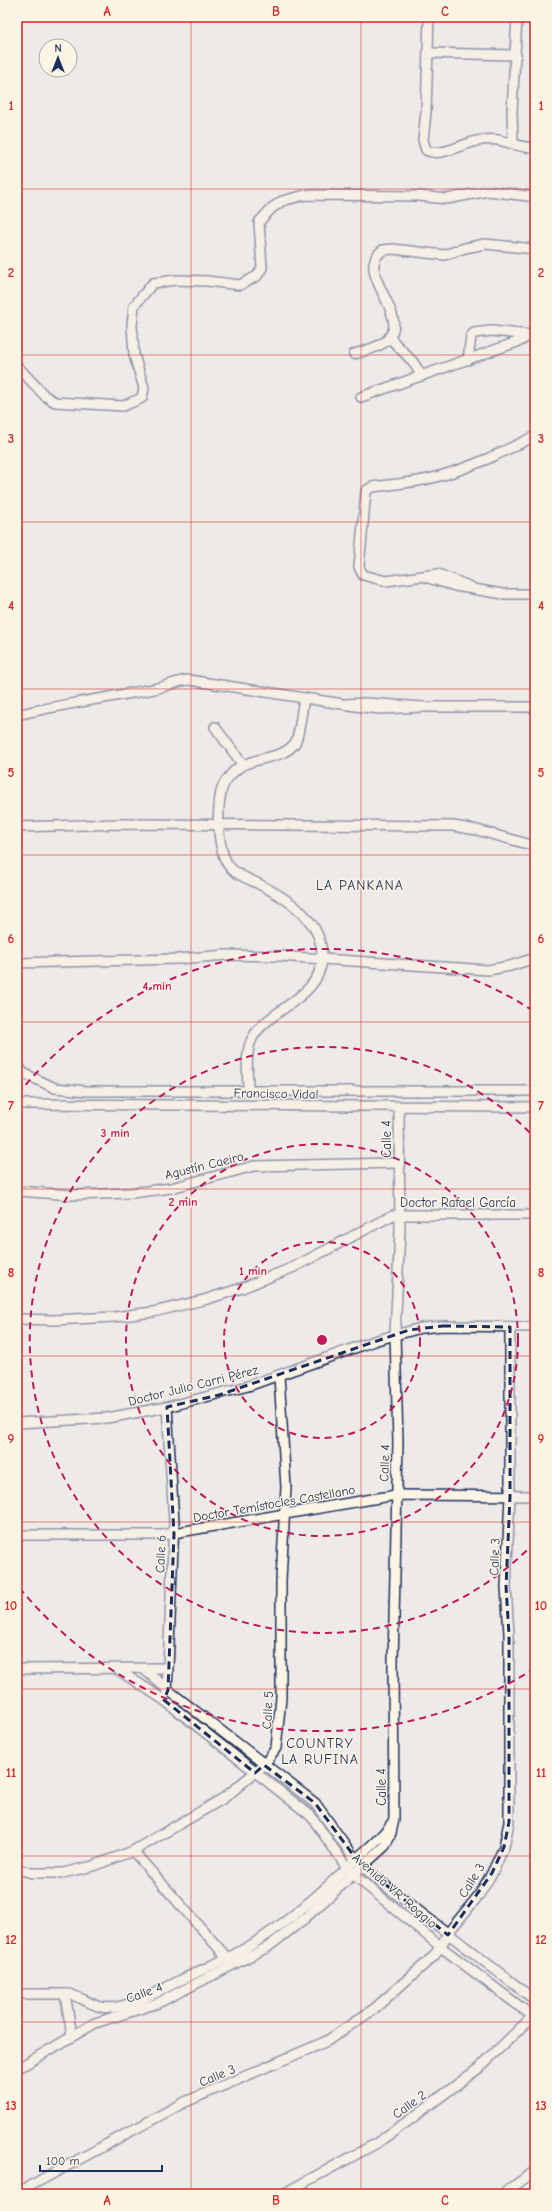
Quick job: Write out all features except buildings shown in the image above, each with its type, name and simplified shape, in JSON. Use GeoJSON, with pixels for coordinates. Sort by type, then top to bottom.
{"type":"FeatureCollection","features":[{"type":"Feature","properties":{"kind":"street"},"geometry":{"type":"LineString","coordinates":[[429,17],[423,140],[426,150],[436,153],[476,141],[493,139],[535,148]]}},
{"type":"Feature","properties":{"kind":"street"},"geometry":{"type":"LineString","coordinates":[[514,143],[512,112],[517,17]]}},
{"type":"Feature","properties":{"kind":"street"},"geometry":{"type":"LineString","coordinates":[[428,53],[516,55]]}},
{"type":"Feature","properties":{"kind":"street"},"geometry":{"type":"LineString","coordinates":[[17,366],[45,396],[55,402],[123,406],[142,398],[144,388],[133,347],[132,325],[134,306],[153,283],[184,280],[240,285],[257,276],[262,268],[259,222],[272,208],[282,201],[305,195],[419,196],[447,199],[488,192],[535,197]]}},
{"type":"Feature","properties":{"kind":"street"},"geometry":{"type":"LineString","coordinates":[[354,354],[380,345],[389,337],[393,330],[392,316],[376,278],[374,265],[377,256],[383,250],[392,249],[444,255],[465,248],[486,244],[535,249]]}},
{"type":"Feature","properties":{"kind":"street"},"geometry":{"type":"LineString","coordinates":[[468,360],[471,336],[474,333],[491,332],[533,335]]}},
{"type":"Feature","properties":{"kind":"street"},"geometry":{"type":"LineString","coordinates":[[361,397],[520,342],[533,335]]}},
{"type":"Feature","properties":{"kind":"street"},"geometry":{"type":"LineString","coordinates":[[389,337],[412,362],[422,376]]}},
{"type":"Feature","properties":{"kind":"street"},"geometry":{"type":"LineString","coordinates":[[535,436],[492,457],[435,478],[372,487],[366,491],[360,572],[367,578],[380,581],[424,576],[454,586],[471,587],[503,594],[535,594]]}},
{"type":"Feature","properties":{"kind":"street"},"geometry":{"type":"LineString","coordinates":[[17,715],[60,705],[154,689],[182,680],[346,704],[366,703],[423,707],[535,707]]}},
{"type":"Feature","properties":{"kind":"street"},"geometry":{"type":"LineString","coordinates":[[248,1092],[249,1052],[252,1039],[257,1032],[288,1004],[306,992],[320,969],[322,960],[317,932],[309,918],[269,890],[237,872],[228,865],[221,847],[219,824],[222,789],[230,776],[243,765],[287,750],[295,743],[304,699]]}},
{"type":"Feature","properties":{"kind":"street"},"geometry":{"type":"LineString","coordinates":[[215,727],[243,765]]}},
{"type":"Feature","properties":{"kind":"street"},"geometry":{"type":"LineString","coordinates":[[17,827],[112,824],[460,826],[535,846]]}},
{"type":"Feature","properties":{"kind":"street"},"geometry":{"type":"LineString","coordinates":[[17,963],[188,959],[226,955],[488,970],[510,966],[535,958]]}},
{"type":"Feature","properties":{"kind":"street"},"geometry":{"type":"LineString","coordinates":[[17,1063],[20,1073],[46,1084],[66,1090],[248,1092],[535,1091]]}},
{"type":"Feature","properties":{"kind":"street","name":"Francisco Vidal"},"geometry":{"type":"LineString","coordinates":[[17,1104],[535,1108]]}},
{"type":"Feature","properties":{"kind":"street","name":"Calle 4"},"geometry":{"type":"LineString","coordinates":[[17,2068],[95,2023],[158,2003],[268,1947],[359,1863],[388,1840],[394,1819],[393,1663],[398,1442],[395,1334],[400,1215],[398,1163],[399,1107]]}},
{"type":"Feature","properties":{"kind":"street","name":"Agustín Caeiro"},"geometry":{"type":"LineString","coordinates":[[17,1191],[72,1195],[131,1193],[171,1188],[254,1166],[398,1163]]}},
{"type":"Feature","properties":{"kind":"street","name":"Doctor Rafael García"},"geometry":{"type":"LineString","coordinates":[[17,1319],[114,1317],[153,1312],[207,1299],[242,1288],[294,1267],[389,1216],[535,1215]]}},
{"type":"Feature","properties":{"kind":"street","name":"Doctor Julio Carri Pérez"},"geometry":{"type":"LineString","coordinates":[[17,1423],[107,1418],[167,1407],[219,1395],[280,1376],[395,1334],[421,1328],[443,1326],[535,1327]]}},
{"type":"Feature","properties":{"kind":"street","name":"Calle 3"},"geometry":{"type":"LineString","coordinates":[[17,2193],[183,2103],[327,2041],[374,2008],[418,1971],[441,1947],[448,1935],[479,1895],[492,1873],[504,1847],[509,1822],[509,1634],[506,1587],[510,1496],[510,1327]]}},
{"type":"Feature","properties":{"kind":"street","name":"Calle 5"},"geometry":{"type":"LineString","coordinates":[[17,1869],[32,1873],[63,1873],[93,1866],[133,1851],[210,1806],[255,1773],[264,1765],[276,1748],[279,1733],[282,1666],[281,1580],[285,1514],[285,1466],[280,1376]]}},
{"type":"Feature","properties":{"kind":"street","name":"Calle 6"},"geometry":{"type":"LineString","coordinates":[[164,1700],[168,1690],[167,1668],[174,1534],[173,1492],[167,1407]]}},
{"type":"Feature","properties":{"kind":"street","name":"Doctor Temístocles Castellano"},"geometry":{"type":"LineString","coordinates":[[17,1535],[154,1536],[174,1534],[396,1495],[535,1496]]}},
{"type":"Feature","properties":{"kind":"street"},"geometry":{"type":"LineString","coordinates":[[17,1669],[167,1668]]}},
{"type":"Feature","properties":{"kind":"street","name":"Avenida V.R. Roggio"},"geometry":{"type":"LineString","coordinates":[[117,1669],[164,1700],[311,1816],[351,1871],[441,1947],[534,2016]]}},
{"type":"Feature","properties":{"kind":"street","name":"Avenida V.R. Roggio"},"geometry":{"type":"LineString","coordinates":[[144,1669],[168,1690],[315,1803],[359,1863],[448,1935],[535,2000]]}},
{"type":"Feature","properties":{"kind":"street"},"geometry":{"type":"LineString","coordinates":[[133,1851],[228,1957],[233,1966]]}},
{"type":"Feature","properties":{"kind":"street","name":"Calle 4"},"geometry":{"type":"LineString","coordinates":[[91,2005],[107,2008],[117,2007],[137,2001],[228,1957],[264,1936],[351,1871]]}},
{"type":"Feature","properties":{"kind":"street"},"geometry":{"type":"LineString","coordinates":[[17,1994],[65,1994],[75,1996],[91,2005],[95,2023]]}},
{"type":"Feature","properties":{"kind":"street"},"geometry":{"type":"LineString","coordinates":[[65,1994],[72,2036]]}},
{"type":"Feature","properties":{"kind":"street","name":"Calle 2"},"geometry":{"type":"LineString","coordinates":[[283,2194],[377,2143],[479,2068],[534,2016]]}},
{"type":"Feature","properties":{"kind":"street"},"geometry":{"type":"LineString","coordinates":[[503,2194],[535,2171]]}},
{"type":"Feature","properties":{"kind":"highlighted area"},"geometry":{"type":"Polygon","coordinates":[[[443,1326],[510,1327],[510,1496],[506,1587],[509,1634],[509,1822],[504,1847],[492,1873],[448,1935],[359,1863],[315,1803],[264,1765],[255,1773],[164,1700],[168,1690],[174,1534],[167,1407],[219,1395],[409,1330],[443,1326]]]}},
{"type":"Feature","properties":{"kind":"district","name":"LA PANKANA"},"geometry":{"type":"Point","coordinates":[360,885]}},
{"type":"Feature","properties":{"kind":"district","name":"COUNTRY LA RUFINA"},"geometry":{"type":"Point","coordinates":[320,1752]}}]}
